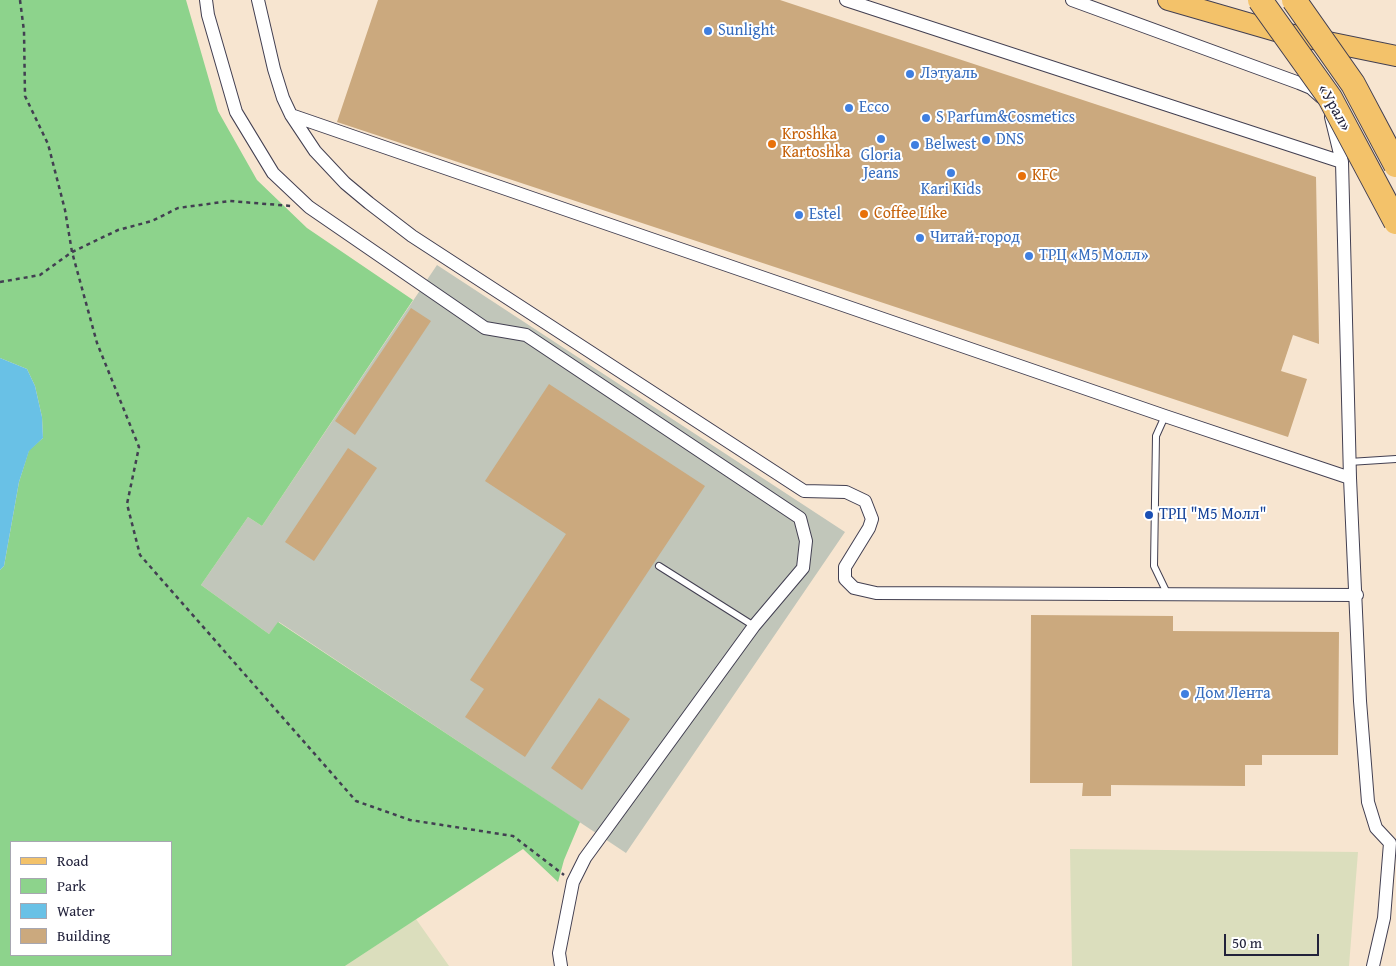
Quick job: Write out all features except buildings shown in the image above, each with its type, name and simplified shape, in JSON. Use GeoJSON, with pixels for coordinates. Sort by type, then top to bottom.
{"type":"FeatureCollection","features":[{"type":"Feature","properties":{"kind":"highway","name":"«Урал»"},"geometry":{"type":"LineString","coordinates":[[1260,0],[1330,98],[1396,222]]}},
{"type":"Feature","properties":{"kind":"highway","name":"«Урал»"},"geometry":{"type":"LineString","coordinates":[[1294,0],[1354,84],[1396,165]]}},
{"type":"Feature","properties":{"kind":"main road"},"geometry":{"type":"LineString","coordinates":[[1168,0],[1278,32],[1396,56]]}},
{"type":"Feature","properties":{"kind":"street"},"geometry":{"type":"LineString","coordinates":[[206,0],[208,15],[236,112],[273,173],[309,207],[485,328],[526,335],[800,518],[806,541],[803,568],[754,626],[585,858],[573,882],[559,953],[561,966]]}},
{"type":"Feature","properties":{"kind":"street"},"geometry":{"type":"LineString","coordinates":[[258,0],[274,69],[283,98],[315,151],[345,183],[412,236],[804,491],[846,492],[865,501],[870,510],[871,524],[845,567],[845,580],[854,588],[876,593],[1357,595]]}},
{"type":"Feature","properties":{"kind":"street"},"geometry":{"type":"LineString","coordinates":[[846,0],[1342,162]]}},
{"type":"Feature","properties":{"kind":"street"},"geometry":{"type":"LineString","coordinates":[[1072,0],[1311,88],[1320,95],[1330,115],[1342,162],[1349,462],[1357,595],[1360,701],[1368,802],[1376,828],[1393,844],[1384,918],[1373,966]]}},
{"type":"Feature","properties":{"kind":"street"},"geometry":{"type":"LineString","coordinates":[[291,114],[1165,416],[1350,478]]}},
{"type":"Feature","properties":{"kind":"lane"},"geometry":{"type":"LineString","coordinates":[[1165,416],[1156,436],[1154,566],[1167,593]]}},
{"type":"Feature","properties":{"kind":"lane"},"geometry":{"type":"LineString","coordinates":[[1349,462],[1396,459]]}},
{"type":"Feature","properties":{"kind":"lane"},"geometry":{"type":"LineString","coordinates":[[659,566],[754,626]]}},
{"type":"Feature","properties":{"kind":"path"},"geometry":{"type":"LineString","coordinates":[[20,0],[24,31],[25,96],[48,144],[65,210],[72,252],[97,344],[138,447],[127,504],[140,555],[356,800],[410,820],[513,836],[573,882]]}},
{"type":"Feature","properties":{"kind":"path"},"geometry":{"type":"LineString","coordinates":[[0,282],[40,275],[72,252],[118,230],[152,221],[178,208],[230,201],[309,207]]}},
{"type":"Feature","properties":{"kind":"shaded area"},"geometry":{"type":"Polygon","coordinates":[[[437,265],[845,532],[626,853],[279,622],[269,634],[201,585],[248,517],[262,526],[437,265]]]}},
{"type":"Feature","properties":{"kind":"shaded area"},"geometry":{"type":"Polygon","coordinates":[[[1070,849],[1358,852],[1349,966],[1072,966],[1070,849]]]}},
{"type":"Feature","properties":{"kind":"shaded area"},"geometry":{"type":"Polygon","coordinates":[[[416,919],[449,966],[345,966],[416,919]]]}},
{"type":"Feature","properties":{"kind":"green space"},"geometry":{"type":"Polygon","coordinates":[[[0,0],[186,0],[218,111],[257,180],[307,228],[413,300],[262,526],[248,517],[201,585],[269,634],[278,622],[580,822],[564,860],[558,882],[523,849],[345,966],[0,966],[0,570],[4,566],[19,482],[29,450],[43,438],[42,417],[35,386],[27,369],[0,358],[0,0]]]}},
{"type":"Feature","properties":{"kind":"water"},"geometry":{"type":"Polygon","coordinates":[[[0,358],[27,369],[35,386],[42,417],[43,438],[29,451],[19,482],[4,566],[0,570],[0,358]]]}},
{"type":"Feature","properties":{"kind":"place","name":"Sunlight"},"geometry":{"type":"Point","coordinates":[708,31]}},
{"type":"Feature","properties":{"kind":"place","name":"Лэтуаль"},"geometry":{"type":"Point","coordinates":[910,74]}},
{"type":"Feature","properties":{"kind":"place","name":"Ecco"},"geometry":{"type":"Point","coordinates":[849,108]}},
{"type":"Feature","properties":{"kind":"place","name":"S Parfum&Cosmetics"},"geometry":{"type":"Point","coordinates":[926,118]}},
{"type":"Feature","properties":{"kind":"place","name":"Gloria Jeans"},"geometry":{"type":"Point","coordinates":[881,139]}},
{"type":"Feature","properties":{"kind":"place","name":"DNS"},"geometry":{"type":"Point","coordinates":[986,140]}},
{"type":"Feature","properties":{"kind":"place","name":"Kroshka Kartoshka"},"geometry":{"type":"Point","coordinates":[772,144]}},
{"type":"Feature","properties":{"kind":"place","name":"Belwest"},"geometry":{"type":"Point","coordinates":[915,145]}},
{"type":"Feature","properties":{"kind":"place","name":"Kari Kids"},"geometry":{"type":"Point","coordinates":[951,173]}},
{"type":"Feature","properties":{"kind":"place","name":"KFC"},"geometry":{"type":"Point","coordinates":[1022,176]}},
{"type":"Feature","properties":{"kind":"place","name":"Coffee Like"},"geometry":{"type":"Point","coordinates":[864,214]}},
{"type":"Feature","properties":{"kind":"place","name":"Estel"},"geometry":{"type":"Point","coordinates":[799,215]}},
{"type":"Feature","properties":{"kind":"place","name":"Читай-город"},"geometry":{"type":"Point","coordinates":[920,238]}},
{"type":"Feature","properties":{"kind":"place","name":"ТРЦ «М5 Молл»"},"geometry":{"type":"Point","coordinates":[1029,256]}},
{"type":"Feature","properties":{"kind":"place","name":"ТРЦ \"М5 Молл\""},"geometry":{"type":"Point","coordinates":[1149,515]}},
{"type":"Feature","properties":{"kind":"place","name":"Дом Лента"},"geometry":{"type":"Point","coordinates":[1185,694]}}]}
